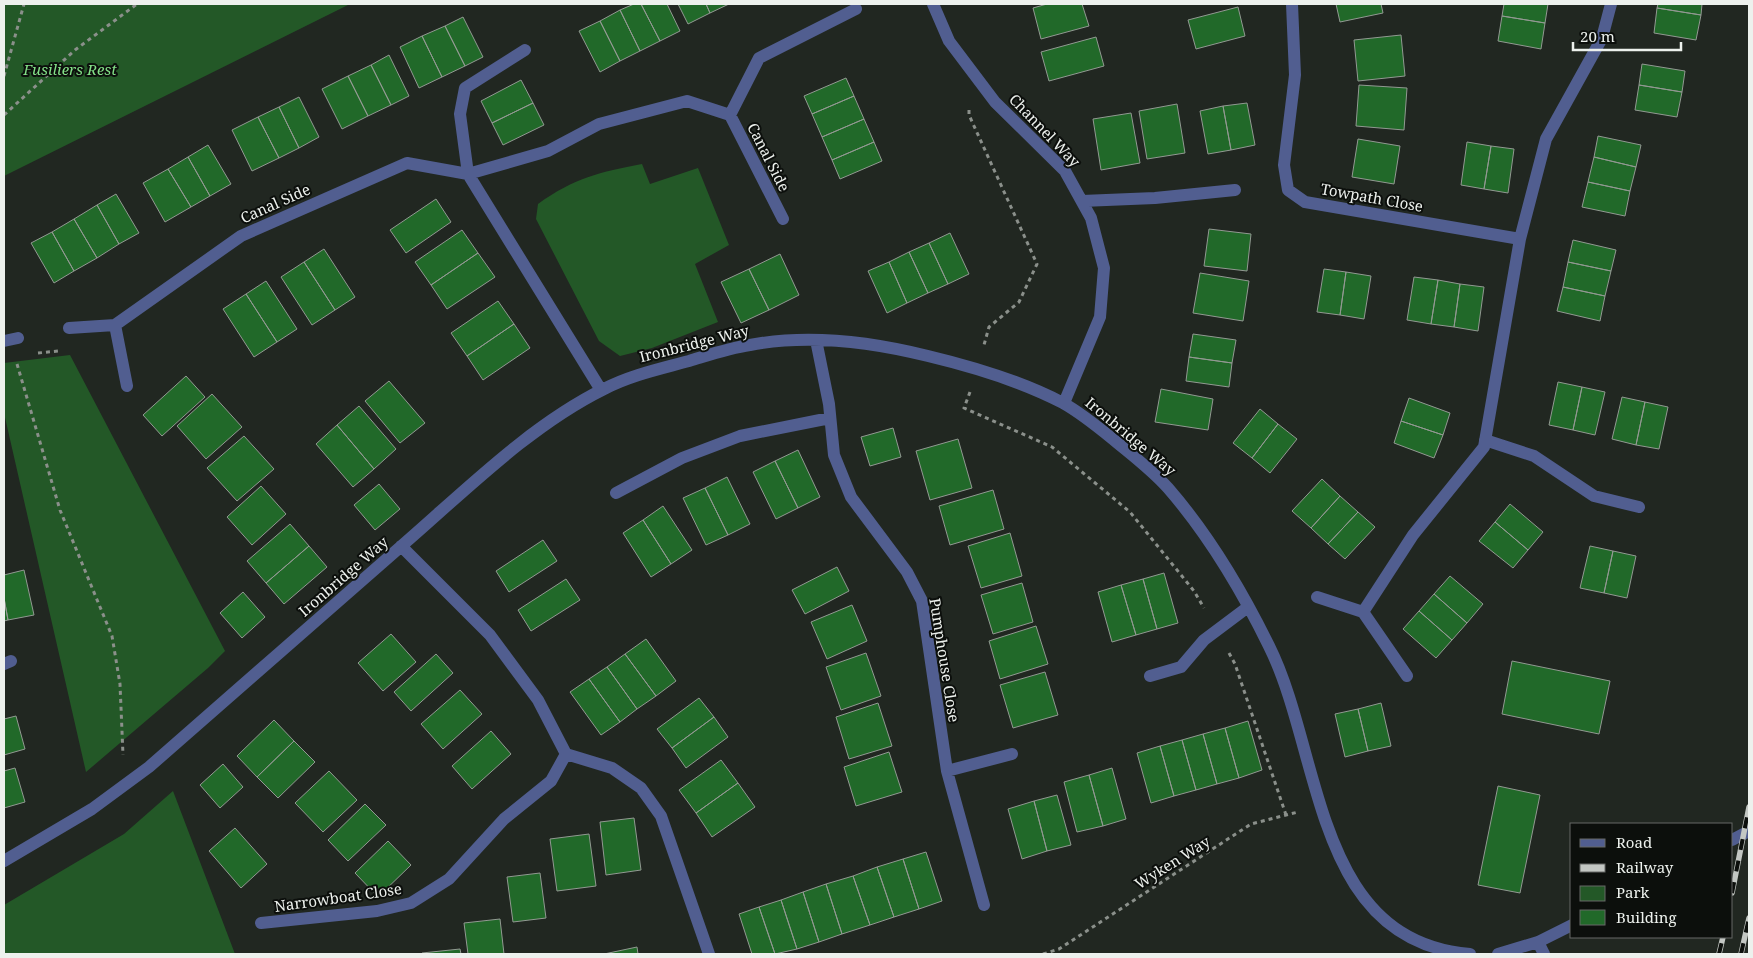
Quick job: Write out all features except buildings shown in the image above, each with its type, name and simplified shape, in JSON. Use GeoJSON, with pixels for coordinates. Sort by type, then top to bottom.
{"type":"FeatureCollection","features":[{"type":"Feature","properties":{"kind":"street","name":"Channel Way"},"geometry":{"type":"LineString","coordinates":[[933,4],[949,41],[995,102],[1065,171],[1091,218],[1104,268],[1100,317],[1064,403]]}},
{"type":"Feature","properties":{"kind":"street","name":"Towpath Close"},"geometry":{"type":"LineString","coordinates":[[1292,4],[1295,75],[1284,165],[1288,190],[1305,202],[1520,239]]}},
{"type":"Feature","properties":{"kind":"street"},"geometry":{"type":"LineString","coordinates":[[1363,612],[1413,536],[1484,447],[1520,239],[1546,139],[1602,38],[1611,4]]}},
{"type":"Feature","properties":{"kind":"street"},"geometry":{"type":"LineString","coordinates":[[730,115],[759,58],[856,9]]}},
{"type":"Feature","properties":{"kind":"street"},"geometry":{"type":"LineString","coordinates":[[524,50],[465,88],[460,114],[468,174],[601,390]]}},
{"type":"Feature","properties":{"kind":"street","name":"Canal Side"},"geometry":{"type":"LineString","coordinates":[[115,325],[241,236],[407,162],[468,174],[548,151],[600,124],[687,101],[730,115],[783,219]]}},
{"type":"Feature","properties":{"kind":"street"},"geometry":{"type":"LineString","coordinates":[[1082,201],[1155,198],[1235,190]]}},
{"type":"Feature","properties":{"kind":"street"},"geometry":{"type":"LineString","coordinates":[[69,328],[115,325],[127,386]]}},
{"type":"Feature","properties":{"kind":"street"},"geometry":{"type":"LineString","coordinates":[[4,341],[18,338]]}},
{"type":"Feature","properties":{"kind":"street","name":"Ironbridge Way"},"geometry":{"type":"LineString","coordinates":[[4,861],[76,819],[125,786],[149,767],[486,472],[553,420],[601,390],[634,375],[752,344],[816,340],[897,349],[978,368],[1064,403],[1096,425],[1165,484],[1204,535],[1270,647],[1284,682],[1321,807],[1340,860],[1369,905],[1385,921],[1405,935],[1426,946],[1450,953],[1470,954]]}},
{"type":"Feature","properties":{"kind":"street","name":"Pumphouse Close"},"geometry":{"type":"LineString","coordinates":[[816,340],[830,418],[834,455],[851,497],[907,572],[922,601],[946,770],[984,905]]}},
{"type":"Feature","properties":{"kind":"street"},"geometry":{"type":"LineString","coordinates":[[616,493],[682,458],[740,436],[830,418]]}},
{"type":"Feature","properties":{"kind":"street"},"geometry":{"type":"LineString","coordinates":[[1485,440],[1534,456],[1594,496],[1639,507]]}},
{"type":"Feature","properties":{"kind":"street"},"geometry":{"type":"LineString","coordinates":[[401,546],[490,635],[538,700],[566,754],[612,768],[641,788],[661,816],[709,954]]}},
{"type":"Feature","properties":{"kind":"street"},"geometry":{"type":"LineString","coordinates":[[1318,598],[1363,612],[1407,676]]}},
{"type":"Feature","properties":{"kind":"street"},"geometry":{"type":"LineString","coordinates":[[1150,676],[1181,667],[1204,640],[1248,607]]}},
{"type":"Feature","properties":{"kind":"street","name":"Narrowboat Close"},"geometry":{"type":"LineString","coordinates":[[261,923],[377,911],[411,903],[449,879],[504,819],[551,782],[566,754]]}},
{"type":"Feature","properties":{"kind":"street"},"geometry":{"type":"LineString","coordinates":[[946,770],[1012,754]]}},
{"type":"Feature","properties":{"kind":"street"},"geometry":{"type":"LineString","coordinates":[[1733,839],[1749,831]]}},
{"type":"Feature","properties":{"kind":"street"},"geometry":{"type":"LineString","coordinates":[[1498,954],[1538,942],[1570,926]]}},
{"type":"Feature","properties":{"kind":"street"},"geometry":{"type":"LineString","coordinates":[[1538,942],[1544,954]]}},
{"type":"Feature","properties":{"kind":"path"},"geometry":{"type":"LineString","coordinates":[[4,76],[24,4]]}},
{"type":"Feature","properties":{"kind":"path"},"geometry":{"type":"LineString","coordinates":[[4,115],[75,50],[137,4]]}},
{"type":"Feature","properties":{"kind":"path"},"geometry":{"type":"LineString","coordinates":[[15,356],[60,510],[112,636],[120,684],[125,786]]}},
{"type":"Feature","properties":{"kind":"path","name":"Wyken Way"},"geometry":{"type":"LineString","coordinates":[[1043,954],[1059,949],[1251,824],[1321,807]]}},
{"type":"Feature","properties":{"kind":"green space","name":"Fusiliers Rest"},"geometry":{"type":"Polygon","coordinates":[[[4,4],[350,4],[4,176],[4,4]]]}},
{"type":"Feature","properties":{"kind":"green space"},"geometry":{"type":"Polygon","coordinates":[[[642,164],[650,184],[698,168],[729,245],[695,264],[718,322],[652,348],[620,356],[599,341],[536,219],[538,204],[564,188],[600,173],[642,164]]]}},
{"type":"Feature","properties":{"kind":"green space"},"geometry":{"type":"Polygon","coordinates":[[[70,355],[225,651],[208,668],[86,772],[4,413],[4,363],[70,355]]]}},
{"type":"Feature","properties":{"kind":"green space"},"geometry":{"type":"Polygon","coordinates":[[[173,791],[235,954],[4,954],[4,905],[124,834],[173,791]]]}},
{"type":"Feature","properties":{"kind":"railway"},"geometry":{"type":"LineString","coordinates":[[1733,888],[1749,807]]}},
{"type":"Feature","properties":{"kind":"railway"},"geometry":{"type":"LineString","coordinates":[[1741,954],[1749,918]]}},
{"type":"Feature","properties":{"kind":"railway"},"geometry":{"type":"LineString","coordinates":[[1719,954],[1723,938]]}}]}
